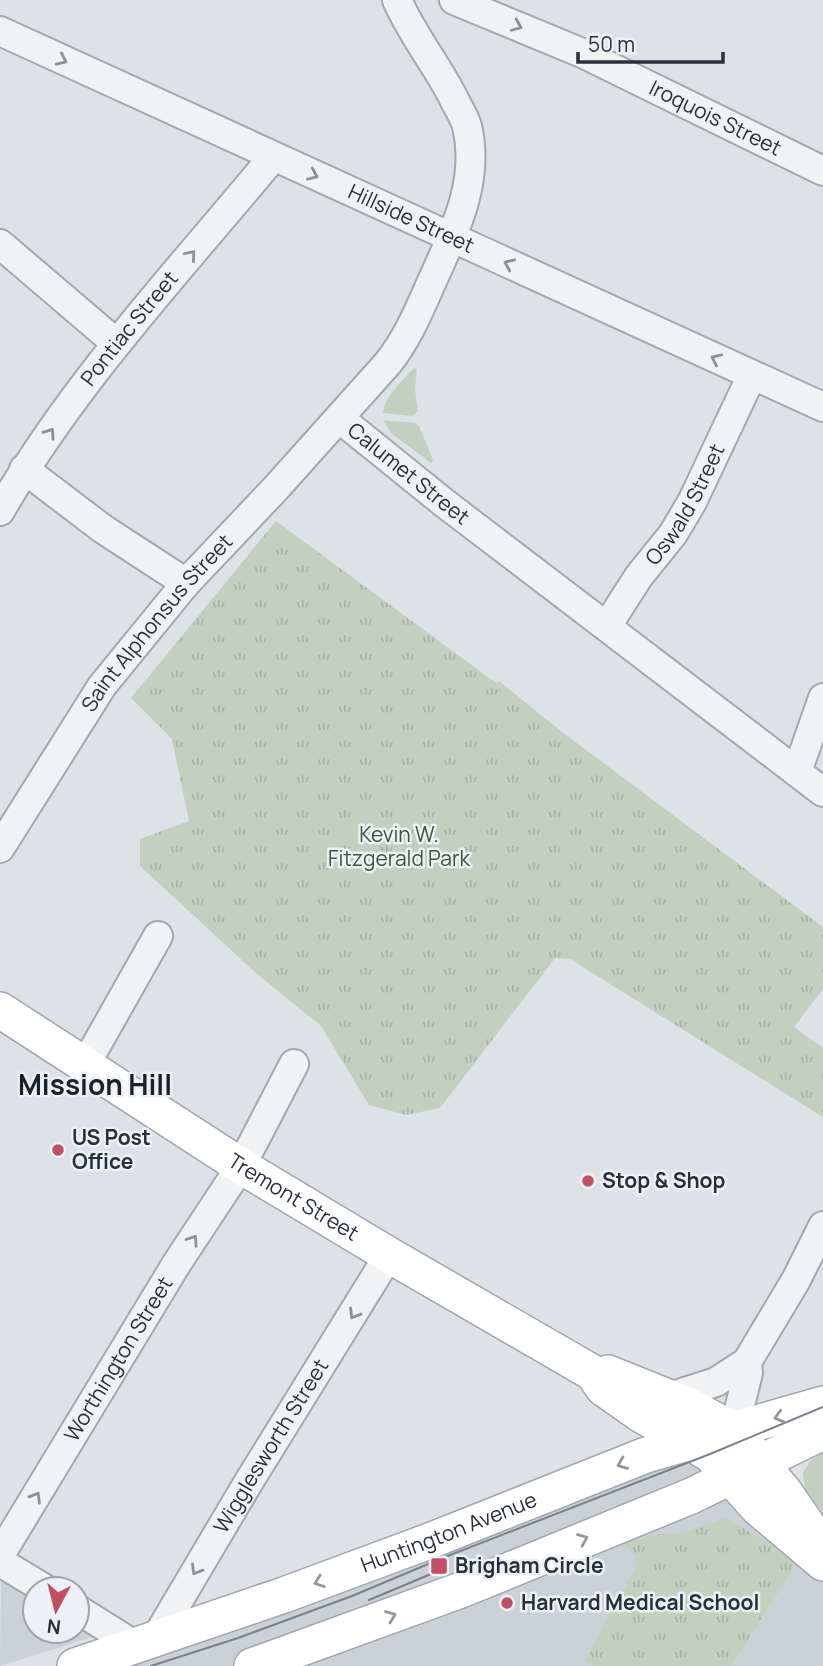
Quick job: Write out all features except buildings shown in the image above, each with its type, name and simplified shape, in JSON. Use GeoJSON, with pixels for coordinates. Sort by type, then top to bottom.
{"type":"FeatureCollection","features":[{"type":"Feature","properties":{"kind":"main road","name":"Tremont Street"},"geometry":{"type":"LineString","coordinates":[[0,1010],[240,1166],[593,1373],[603,1388],[640,1414],[687,1443],[745,1470]]}},
{"type":"Feature","properties":{"kind":"main road","name":"Tremont Street"},"geometry":{"type":"LineString","coordinates":[[593,1373],[611,1373],[685,1404],[734,1430]]}},
{"type":"Feature","properties":{"kind":"main road","name":"Huntington Avenue"},"geometry":{"type":"LineString","coordinates":[[75,1666],[284,1595],[646,1455],[823,1404]]}},
{"type":"Feature","properties":{"kind":"main road"},"geometry":{"type":"LineString","coordinates":[[734,1430],[745,1470],[769,1518],[823,1563]]}},
{"type":"Feature","properties":{"kind":"main road"},"geometry":{"type":"LineString","coordinates":[[252,1666],[468,1587],[691,1496],[823,1432]]}},
{"type":"Feature","properties":{"kind":"main road"},"geometry":{"type":"LineString","coordinates":[[745,1470],[786,1494],[823,1548]]}},
{"type":"Feature","properties":{"kind":"street","name":"Calumet Street"},"geometry":{"type":"LineString","coordinates":[[397,0],[467,124],[470,175],[452,238],[411,328],[399,348],[339,418],[405,472],[823,792]]}},
{"type":"Feature","properties":{"kind":"street","name":"Iroquois Street"},"geometry":{"type":"LineString","coordinates":[[454,0],[582,53],[823,171]]}},
{"type":"Feature","properties":{"kind":"street","name":"Hillside Street"},"geometry":{"type":"LineString","coordinates":[[0,31],[823,407]]}},
{"type":"Feature","properties":{"kind":"street","name":"Pontiac Street"},"geometry":{"type":"LineString","coordinates":[[0,511],[24,469],[116,343],[273,157]]}},
{"type":"Feature","properties":{"kind":"street"},"geometry":{"type":"LineString","coordinates":[[0,244],[116,343]]}},
{"type":"Feature","properties":{"kind":"street","name":"Oswald Street"},"geometry":{"type":"LineString","coordinates":[[607,626],[639,576],[673,534],[692,502],[752,376]]}},
{"type":"Feature","properties":{"kind":"street","name":"Saint Alphonsus Street"},"geometry":{"type":"LineString","coordinates":[[0,848],[96,694],[186,583],[339,418]]}},
{"type":"Feature","properties":{"kind":"street"},"geometry":{"type":"LineString","coordinates":[[24,469],[103,529],[186,583]]}},
{"type":"Feature","properties":{"kind":"street"},"geometry":{"type":"LineString","coordinates":[[797,772],[823,698]]}},
{"type":"Feature","properties":{"kind":"street"},"geometry":{"type":"LineString","coordinates":[[85,1065],[158,936]]}},
{"type":"Feature","properties":{"kind":"street","name":"Worthington Street"},"geometry":{"type":"LineString","coordinates":[[0,1555],[177,1262],[240,1166],[295,1064]]}},
{"type":"Feature","properties":{"kind":"street"},"geometry":{"type":"LineString","coordinates":[[666,1398],[716,1382],[747,1362],[796,1280],[823,1226]]}},
{"type":"Feature","properties":{"kind":"street","name":"Wigglesworth Street"},"geometry":{"type":"LineString","coordinates":[[146,1643],[389,1255]]}},
{"type":"Feature","properties":{"kind":"street"},"geometry":{"type":"LineString","coordinates":[[734,1430],[748,1373],[747,1362]]}},
{"type":"Feature","properties":{"kind":"street"},"geometry":{"type":"LineString","coordinates":[[0,1562],[22,1575]]}},
{"type":"Feature","properties":{"kind":"street"},"geometry":{"type":"LineString","coordinates":[[91,1616],[146,1643]]}},
{"type":"Feature","properties":{"kind":"shaded area"},"geometry":{"type":"Polygon","coordinates":[[[687,1443],[823,1549],[823,1666],[75,1666],[687,1443]]]}},
{"type":"Feature","properties":{"kind":"shaded area"},"geometry":{"type":"Polygon","coordinates":[[[1,1580],[21,1592],[21,1645],[67,1645],[0,1666],[1,1580]]]}},
{"type":"Feature","properties":{"kind":"green space"},"geometry":{"type":"Polygon","coordinates":[[[414,368],[417,369],[415,389],[418,411],[412,416],[383,413],[391,395],[414,368]]]}},
{"type":"Feature","properties":{"kind":"green space"},"geometry":{"type":"Polygon","coordinates":[[[383,420],[415,423],[419,426],[433,460],[431,463],[391,433],[383,420]]]}},
{"type":"Feature","properties":{"kind":"green space","name":"Kevin W. Fitzgerald Park"},"geometry":{"type":"Polygon","coordinates":[[[276,521],[496,683],[499,681],[562,732],[823,927],[823,989],[794,1027],[823,1048],[823,1117],[570,959],[555,958],[440,1108],[406,1115],[369,1105],[321,1026],[257,974],[140,866],[140,839],[189,821],[172,739],[131,698],[276,521]]]}},
{"type":"Feature","properties":{"kind":"green space"},"geometry":{"type":"Polygon","coordinates":[[[823,1452],[823,1515],[805,1489],[803,1473],[810,1461],[823,1452]]]}},
{"type":"Feature","properties":{"kind":"green space"},"geometry":{"type":"Polygon","coordinates":[[[726,1518],[797,1563],[731,1666],[593,1666],[585,1661],[637,1565],[635,1556],[623,1543],[659,1534],[677,1534],[726,1518]]]}},
{"type":"Feature","properties":{"kind":"tram line"},"geometry":{"type":"LineString","coordinates":[[151,1666],[238,1638],[352,1596],[823,1407]]}},
{"type":"Feature","properties":{"kind":"tram line"},"geometry":{"type":"LineString","coordinates":[[369,1600],[431,1574]]}},
{"type":"Feature","properties":{"kind":"place","name":"US Post Office"},"geometry":{"type":"Point","coordinates":[58,1150]}},
{"type":"Feature","properties":{"kind":"place","name":"Stop & Shop"},"geometry":{"type":"Point","coordinates":[588,1181]}},
{"type":"Feature","properties":{"kind":"place","name":"Brigham Circle"},"geometry":{"type":"Point","coordinates":[439,1566]}},
{"type":"Feature","properties":{"kind":"place","name":"Harvard Medical School"},"geometry":{"type":"Point","coordinates":[507,1603]}},
{"type":"Feature","properties":{"kind":"district","name":"Mission Hill"},"geometry":{"type":"Point","coordinates":[95,1085]}}]}
